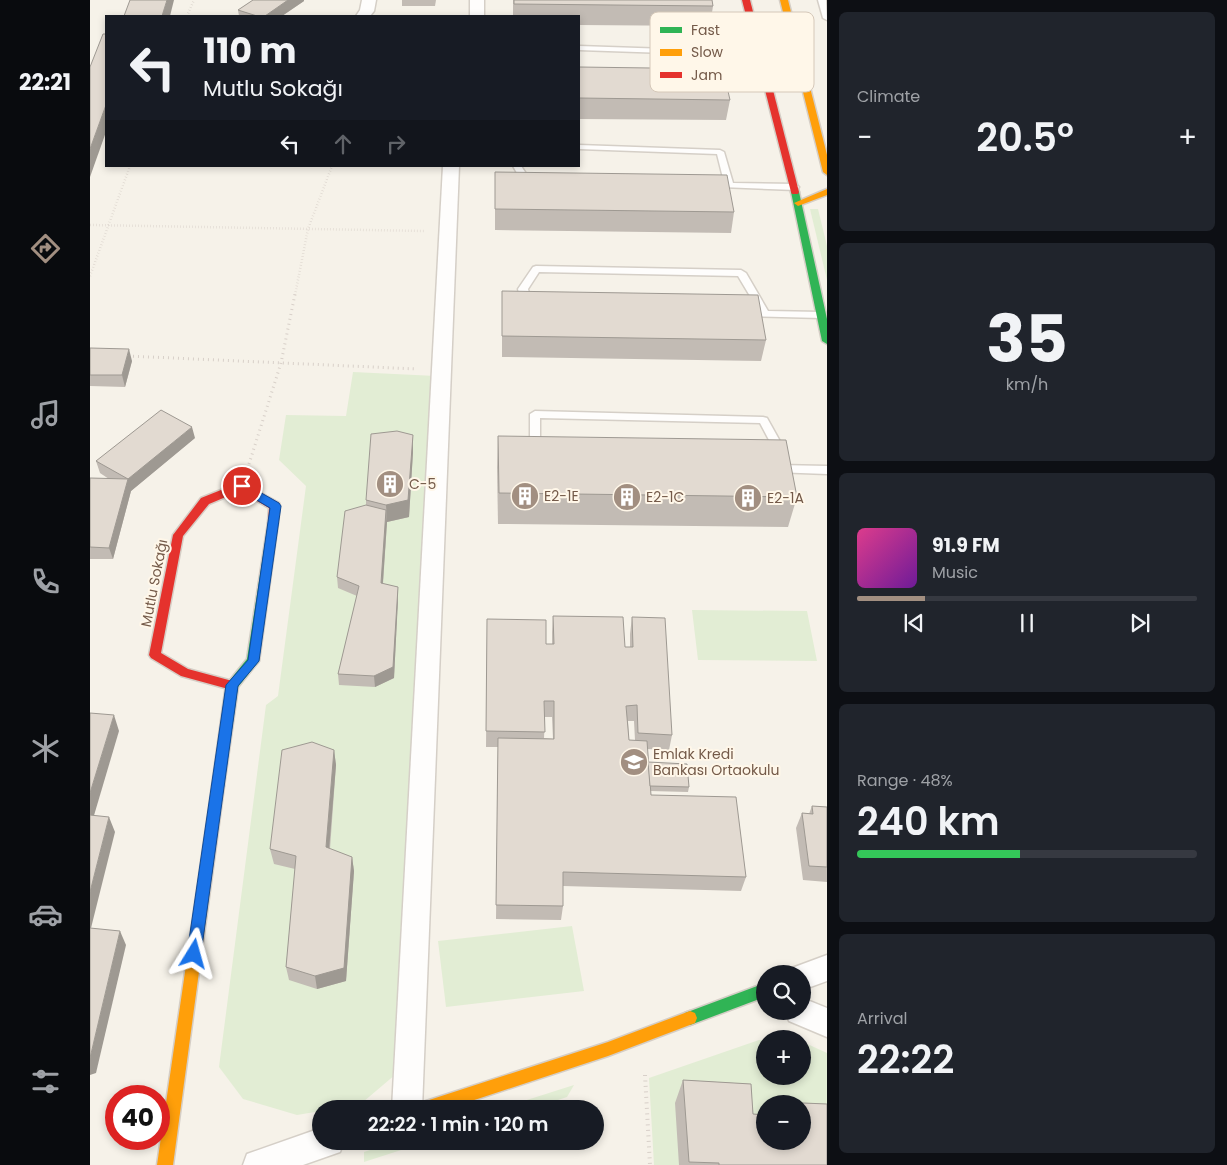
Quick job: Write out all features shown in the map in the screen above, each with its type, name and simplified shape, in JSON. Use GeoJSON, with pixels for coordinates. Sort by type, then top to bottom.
{"type":"FeatureCollection","features":[{"type":"Feature","properties":{"kind":"street"},"geometry":{"type":"LineString","coordinates":[[364,15],[367,11],[369,0]]}},
{"type":"Feature","properties":{"kind":"street"},"geometry":{"type":"LineString","coordinates":[[477,0],[477,15]]}},
{"type":"Feature","properties":{"kind":"street"},"geometry":{"type":"LineString","coordinates":[[770,92],[795,187],[827,341]]}},
{"type":"Feature","properties":{"kind":"street"},"geometry":{"type":"LineString","coordinates":[[807,92],[827,172]]}},
{"type":"Feature","properties":{"kind":"street"},"geometry":{"type":"LineString","coordinates":[[407,1100],[451,167]]}},
{"type":"Feature","properties":{"kind":"street"},"geometry":{"type":"LineString","coordinates":[[798,203],[827,192]]}},
{"type":"Feature","properties":{"kind":"street"},"geometry":{"type":"LineString","coordinates":[[164,1165],[232,685],[253,661],[275,506],[242,486]]}},
{"type":"Feature","properties":{"kind":"street","name":"Mutlu Sokağı"},"geometry":{"type":"LineString","coordinates":[[232,685],[185,673],[155,655],[178,535],[204,501],[242,486]]}},
{"type":"Feature","properties":{"kind":"street"},"geometry":{"type":"LineString","coordinates":[[811,974],[827,968]]}},
{"type":"Feature","properties":{"kind":"street"},"geometry":{"type":"LineString","coordinates":[[452,1100],[756,998]]}},
{"type":"Feature","properties":{"kind":"street"},"geometry":{"type":"LineString","coordinates":[[811,1015],[827,1023]]}},
{"type":"Feature","properties":{"kind":"street"},"geometry":{"type":"LineString","coordinates":[[258,1165],[312,1147]]}},
{"type":"Feature","properties":{"kind":"lane"},"geometry":{"type":"LineString","coordinates":[[822,0],[827,18]]}},
{"type":"Feature","properties":{"kind":"lane"},"geometry":{"type":"LineString","coordinates":[[580,48],[650,50]]}},
{"type":"Feature","properties":{"kind":"lane"},"geometry":{"type":"LineString","coordinates":[[580,147],[720,152],[729,185]]}},
{"type":"Feature","properties":{"kind":"lane"},"geometry":{"type":"LineString","coordinates":[[518,167],[524,178],[543,178]]}},
{"type":"Feature","properties":{"kind":"lane"},"geometry":{"type":"LineString","coordinates":[[719,185],[795,187]]}},
{"type":"Feature","properties":{"kind":"lane"},"geometry":{"type":"LineString","coordinates":[[538,310],[528,309],[523,289],[536,269],[741,273],[766,315]]}},
{"type":"Feature","properties":{"kind":"lane"},"geometry":{"type":"LineString","coordinates":[[737,314],[821,316]]}},
{"type":"Feature","properties":{"kind":"lane"},"geometry":{"type":"LineString","coordinates":[[535,464],[535,414],[763,420],[790,469]]}},
{"type":"Feature","properties":{"kind":"lane"},"geometry":{"type":"LineString","coordinates":[[770,468],[827,470]]}},
{"type":"Feature","properties":{"kind":"path"},"geometry":{"type":"LineString","coordinates":[[187,15],[194,0]]}},
{"type":"Feature","properties":{"kind":"path"},"geometry":{"type":"LineString","coordinates":[[90,276],[130,167]]}},
{"type":"Feature","properties":{"kind":"path"},"geometry":{"type":"LineString","coordinates":[[242,486],[281,363],[308,230],[332,167]]}},
{"type":"Feature","properties":{"kind":"path"},"geometry":{"type":"LineString","coordinates":[[90,225],[448,232]]}},
{"type":"Feature","properties":{"kind":"path"},"geometry":{"type":"LineString","coordinates":[[119,356],[442,371]]}},
{"type":"Feature","properties":{"kind":"path"},"geometry":{"type":"LineString","coordinates":[[645,1075],[650,1165]]}},
{"type":"Feature","properties":{"kind":"green space"},"geometry":{"type":"Polygon","coordinates":[[[810,209],[818,209],[827,246],[827,280],[810,209]]]}},
{"type":"Feature","properties":{"kind":"green space"},"geometry":{"type":"Polygon","coordinates":[[[353,372],[436,376],[396,1074],[365,1100],[312,1100],[312,1112],[297,1115],[243,1099],[219,1067],[266,705],[278,696],[306,486],[279,460],[286,415],[346,416],[353,372]]]}},
{"type":"Feature","properties":{"kind":"green space"},"geometry":{"type":"Polygon","coordinates":[[[692,610],[807,611],[817,661],[698,660],[692,610]]]}},
{"type":"Feature","properties":{"kind":"green space"},"geometry":{"type":"Polygon","coordinates":[[[572,926],[584,991],[446,1007],[438,941],[572,926]]]}},
{"type":"Feature","properties":{"kind":"green space"},"geometry":{"type":"Polygon","coordinates":[[[756,1041],[756,1085],[811,1085],[811,1046],[827,1053],[827,1165],[654,1165],[649,1078],[756,1041]]]}},
{"type":"Feature","properties":{"kind":"green space"},"geometry":{"type":"Polygon","coordinates":[[[574,1085],[567,1097],[558,1100],[527,1100],[574,1085]]]}},
{"type":"Feature","properties":{"kind":"green space"},"geometry":{"type":"Polygon","coordinates":[[[370,1150],[401,1150],[364,1162],[364,1152],[370,1150]]]}},
{"type":"Feature","properties":{"kind":"building"},"geometry":{"type":"Polygon","coordinates":[[[130,0],[167,0],[162,15],[124,15],[130,0]]]}},
{"type":"Feature","properties":{"kind":"building"},"geometry":{"type":"Polygon","coordinates":[[[253,0],[288,0],[266,15],[254,15],[238,10],[253,0]]]}},
{"type":"Feature","properties":{"kind":"building"},"geometry":{"type":"Polygon","coordinates":[[[514,0],[712,0],[713,6],[514,4],[514,0]]]}},
{"type":"Feature","properties":{"kind":"building"},"geometry":{"type":"Polygon","coordinates":[[[103,34],[105,34],[105,108],[90,149],[90,67],[103,34]]]}},
{"type":"Feature","properties":{"kind":"building"},"geometry":{"type":"Polygon","coordinates":[[[580,67],[650,68],[650,92],[728,92],[730,100],[580,98],[580,67]]]}},
{"type":"Feature","properties":{"kind":"building"},"geometry":{"type":"Polygon","coordinates":[[[495,172],[727,175],[734,212],[495,209],[495,172]]]}},
{"type":"Feature","properties":{"kind":"building"},"geometry":{"type":"Polygon","coordinates":[[[502,291],[758,295],[766,340],[502,336],[502,291]]]}},
{"type":"Feature","properties":{"kind":"building"},"geometry":{"type":"Polygon","coordinates":[[[90,348],[129,349],[122,375],[90,375],[90,348]]]}},
{"type":"Feature","properties":{"kind":"building"},"geometry":{"type":"Polygon","coordinates":[[[161,410],[192,427],[128,479],[96,461],[161,410]]]}},
{"type":"Feature","properties":{"kind":"building","name":"C-5"},"geometry":{"type":"Polygon","coordinates":[[[397,431],[413,435],[408,500],[386,505],[366,500],[371,434],[397,431]]]}},
{"type":"Feature","properties":{"kind":"building"},"geometry":{"type":"Polygon","coordinates":[[[498,436],[786,440],[797,497],[499,493],[498,436]]]}},
{"type":"Feature","properties":{"kind":"building"},"geometry":{"type":"Polygon","coordinates":[[[90,478],[128,479],[109,548],[90,547],[90,478]]]}},
{"type":"Feature","properties":{"kind":"building"},"geometry":{"type":"Polygon","coordinates":[[[366,505],[386,510],[381,583],[398,587],[393,667],[374,676],[338,674],[359,586],[337,577],[345,511],[366,505]]]}},
{"type":"Feature","properties":{"kind":"building"},"geometry":{"type":"Polygon","coordinates":[[[553,616],[623,617],[625,647],[633,647],[632,617],[665,618],[672,735],[638,733],[637,705],[626,706],[629,740],[647,741],[651,795],[736,797],[746,877],[563,872],[563,906],[496,905],[498,738],[554,739],[554,701],[544,701],[545,732],[486,731],[487,619],[546,620],[546,644],[554,644],[553,616]]]}},
{"type":"Feature","properties":{"kind":"building"},"geometry":{"type":"Polygon","coordinates":[[[90,713],[114,715],[90,793],[90,713]]]}},
{"type":"Feature","properties":{"kind":"building"},"geometry":{"type":"Polygon","coordinates":[[[312,742],[334,750],[326,847],[352,857],[344,968],[315,976],[286,967],[296,856],[270,849],[282,750],[312,742]]]}},
{"type":"Feature","properties":{"kind":"building"},"geometry":{"type":"Polygon","coordinates":[[[648,762],[687,764],[689,787],[650,786],[648,762]]]}},
{"type":"Feature","properties":{"kind":"building"},"geometry":{"type":"Polygon","coordinates":[[[812,806],[827,807],[827,867],[809,866],[802,813],[813,814],[812,806]]]}},
{"type":"Feature","properties":{"kind":"building"},"geometry":{"type":"Polygon","coordinates":[[[90,815],[109,817],[90,892],[90,815]]]}},
{"type":"Feature","properties":{"kind":"building"},"geometry":{"type":"Polygon","coordinates":[[[90,928],[120,931],[90,1058],[90,928]]]}},
{"type":"Feature","properties":{"kind":"building"},"geometry":{"type":"Polygon","coordinates":[[[683,1080],[751,1084],[753,1114],[756,1114],[756,1150],[811,1150],[811,1103],[827,1104],[827,1165],[719,1165],[719,1163],[689,1162],[683,1080]]]}},
{"type":"Feature","properties":{"kind":"traffic: fast"},"geometry":{"type":"LineString","coordinates":[[795,192],[827,341]]}},
{"type":"Feature","properties":{"kind":"traffic: fast"},"geometry":{"type":"LineString","coordinates":[[218,786],[232,685],[253,661],[273,523]]}},
{"type":"Feature","properties":{"kind":"traffic: fast"},"geometry":{"type":"LineString","coordinates":[[690,1018],[756,993]]}},
{"type":"Feature","properties":{"kind":"traffic: slow"},"geometry":{"type":"LineString","coordinates":[[784,0],[787,12]]}},
{"type":"Feature","properties":{"kind":"traffic: slow"},"geometry":{"type":"LineString","coordinates":[[807,92],[827,172]]}},
{"type":"Feature","properties":{"kind":"traffic: slow"},"geometry":{"type":"LineString","coordinates":[[798,203],[827,192]]}},
{"type":"Feature","properties":{"kind":"traffic: slow"},"geometry":{"type":"LineString","coordinates":[[165,1165],[218,786]]}},
{"type":"Feature","properties":{"kind":"traffic: slow"},"geometry":{"type":"LineString","coordinates":[[451,1100],[608,1049],[690,1018]]}},
{"type":"Feature","properties":{"kind":"traffic: jam"},"geometry":{"type":"LineString","coordinates":[[746,0],[749,12]]}},
{"type":"Feature","properties":{"kind":"traffic: jam"},"geometry":{"type":"LineString","coordinates":[[769,92],[795,192]]}},
{"type":"Feature","properties":{"kind":"traffic: jam"},"geometry":{"type":"LineString","coordinates":[[232,685],[185,673],[155,655],[178,535],[205,501],[241,486],[275,506],[273,523]]}},
{"type":"Feature","properties":{"kind":"place","name":"C-5"},"geometry":{"type":"Point","coordinates":[390,484]}},
{"type":"Feature","properties":{"kind":"place","name":"E2-1E"},"geometry":{"type":"Point","coordinates":[525,496]}},
{"type":"Feature","properties":{"kind":"place","name":"E2-1C"},"geometry":{"type":"Point","coordinates":[627,497]}},
{"type":"Feature","properties":{"kind":"place","name":"E2-1A"},"geometry":{"type":"Point","coordinates":[748,498]}},
{"type":"Feature","properties":{"kind":"place","name":"Emlak Kredi Bankası Ortaokulu"},"geometry":{"type":"Point","coordinates":[634,762]}},
{"type":"Feature","properties":{"kind":"route"},"geometry":{"type":"LineString","coordinates":[[194,954],[232,685],[253,661],[275,506],[242,486]]}}]}
